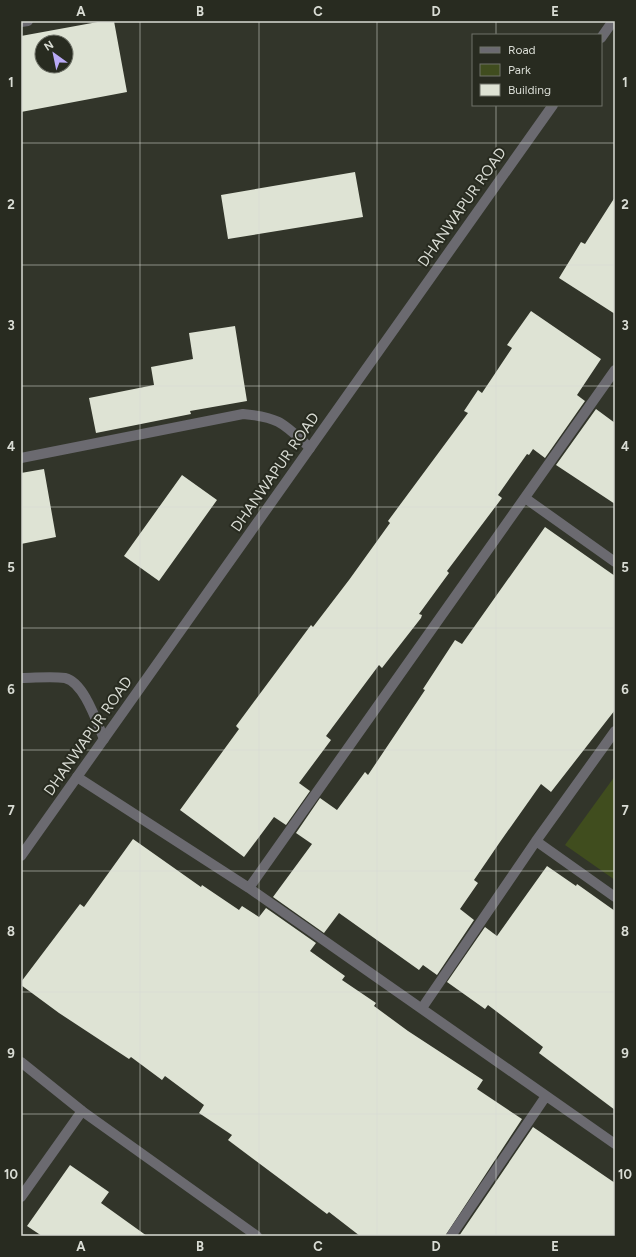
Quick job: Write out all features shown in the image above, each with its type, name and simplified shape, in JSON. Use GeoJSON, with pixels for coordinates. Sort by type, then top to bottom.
{"type":"FeatureCollection","features":[{"type":"Feature","properties":{"kind":"street"},"geometry":{"type":"LineString","coordinates":[[21,22],[28,21]]}},
{"type":"Feature","properties":{"kind":"street"},"geometry":{"type":"LineString","coordinates":[[602,37],[613,21]]}},
{"type":"Feature","properties":{"kind":"street","name":"DHANWAPUR ROAD"},"geometry":{"type":"LineString","coordinates":[[21,856],[552,106]]}},
{"type":"Feature","properties":{"kind":"street"},"geometry":{"type":"LineString","coordinates":[[248,888],[615,370]]}},
{"type":"Feature","properties":{"kind":"street"},"geometry":{"type":"LineString","coordinates":[[21,458],[243,414],[266,416],[283,424],[310,448]]}},
{"type":"Feature","properties":{"kind":"street"},"geometry":{"type":"LineString","coordinates":[[524,498],[615,562]]}},
{"type":"Feature","properties":{"kind":"street"},"geometry":{"type":"LineString","coordinates":[[21,678],[65,678],[72,681],[82,690],[104,739]]}},
{"type":"Feature","properties":{"kind":"street"},"geometry":{"type":"LineString","coordinates":[[422,1008],[536,841],[615,731]]}},
{"type":"Feature","properties":{"kind":"street"},"geometry":{"type":"LineString","coordinates":[[77,777],[248,888],[615,1144]]}},
{"type":"Feature","properties":{"kind":"street"},"geometry":{"type":"LineString","coordinates":[[536,841],[615,897]]}},
{"type":"Feature","properties":{"kind":"street"},"geometry":{"type":"LineString","coordinates":[[21,1062],[82,1111],[257,1236]]}},
{"type":"Feature","properties":{"kind":"street"},"geometry":{"type":"LineString","coordinates":[[451,1236],[546,1096]]}},
{"type":"Feature","properties":{"kind":"street"},"geometry":{"type":"LineString","coordinates":[[21,1197],[82,1111]]}},
{"type":"Feature","properties":{"kind":"green space"},"geometry":{"type":"Polygon","coordinates":[[[615,776],[615,880],[565,845],[615,776]]]}},
{"type":"Feature","properties":{"kind":"building"},"geometry":{"type":"Polygon","coordinates":[[[103,21],[114,21],[127,92],[21,112],[21,36],[103,21]]]}},
{"type":"Feature","properties":{"kind":"building"},"geometry":{"type":"Polygon","coordinates":[[[355,172],[363,217],[228,239],[221,195],[355,172]]]}},
{"type":"Feature","properties":{"kind":"building"},"geometry":{"type":"Polygon","coordinates":[[[615,197],[615,314],[559,278],[581,242],[585,244],[615,197]]]}},
{"type":"Feature","properties":{"kind":"building"},"geometry":{"type":"Polygon","coordinates":[[[531,311],[601,359],[577,395],[585,401],[545,458],[533,449],[529,455],[527,454],[498,495],[502,498],[447,571],[449,573],[419,614],[422,615],[421,618],[382,668],[379,665],[326,736],[331,740],[299,783],[310,791],[286,825],[274,817],[244,857],[180,810],[239,729],[236,726],[311,625],[313,627],[349,580],[390,523],[388,521],[468,413],[464,411],[478,390],[482,393],[512,348],[507,345],[531,311]]]}},
{"type":"Feature","properties":{"kind":"building"},"geometry":{"type":"Polygon","coordinates":[[[235,326],[247,401],[190,411],[191,414],[96,433],[89,398],[154,385],[151,367],[193,359],[189,333],[235,326]]]}},
{"type":"Feature","properties":{"kind":"building"},"geometry":{"type":"Polygon","coordinates":[[[596,409],[615,423],[615,504],[556,465],[596,409]]]}},
{"type":"Feature","properties":{"kind":"building"},"geometry":{"type":"Polygon","coordinates":[[[44,469],[56,537],[21,544],[21,473],[44,469]]]}},
{"type":"Feature","properties":{"kind":"building"},"geometry":{"type":"Polygon","coordinates":[[[182,475],[217,500],[159,581],[124,556],[182,475]]]}},
{"type":"Feature","properties":{"kind":"building"},"geometry":{"type":"Polygon","coordinates":[[[545,527],[615,576],[615,710],[551,792],[541,784],[474,880],[478,883],[460,909],[474,920],[437,975],[423,965],[419,970],[339,913],[324,933],[273,897],[312,844],[296,833],[320,798],[337,810],[365,772],[368,775],[425,690],[423,689],[455,640],[462,644],[545,527]]]}},
{"type":"Feature","properties":{"kind":"building"},"geometry":{"type":"Polygon","coordinates":[[[133,839],[201,887],[202,885],[239,910],[242,906],[259,917],[266,908],[316,943],[310,951],[345,976],[342,980],[376,1003],[374,1006],[408,1031],[483,1080],[477,1089],[522,1119],[445,1236],[360,1236],[329,1212],[327,1214],[228,1140],[232,1135],[199,1113],[204,1105],[165,1076],[162,1080],[131,1057],[129,1059],[59,1013],[21,985],[21,982],[80,904],[84,907],[133,839]]]}},
{"type":"Feature","properties":{"kind":"building"},"geometry":{"type":"Polygon","coordinates":[[[547,866],[576,886],[577,884],[615,911],[615,1110],[539,1053],[543,1047],[488,1005],[485,1009],[447,982],[485,927],[497,936],[547,866]]]}},
{"type":"Feature","properties":{"kind":"building"},"geometry":{"type":"Polygon","coordinates":[[[533,1127],[615,1183],[615,1236],[459,1236],[533,1127]]]}},
{"type":"Feature","properties":{"kind":"building"},"geometry":{"type":"Polygon","coordinates":[[[70,1165],[109,1192],[101,1203],[147,1236],[42,1236],[27,1226],[70,1165]]]}}]}
